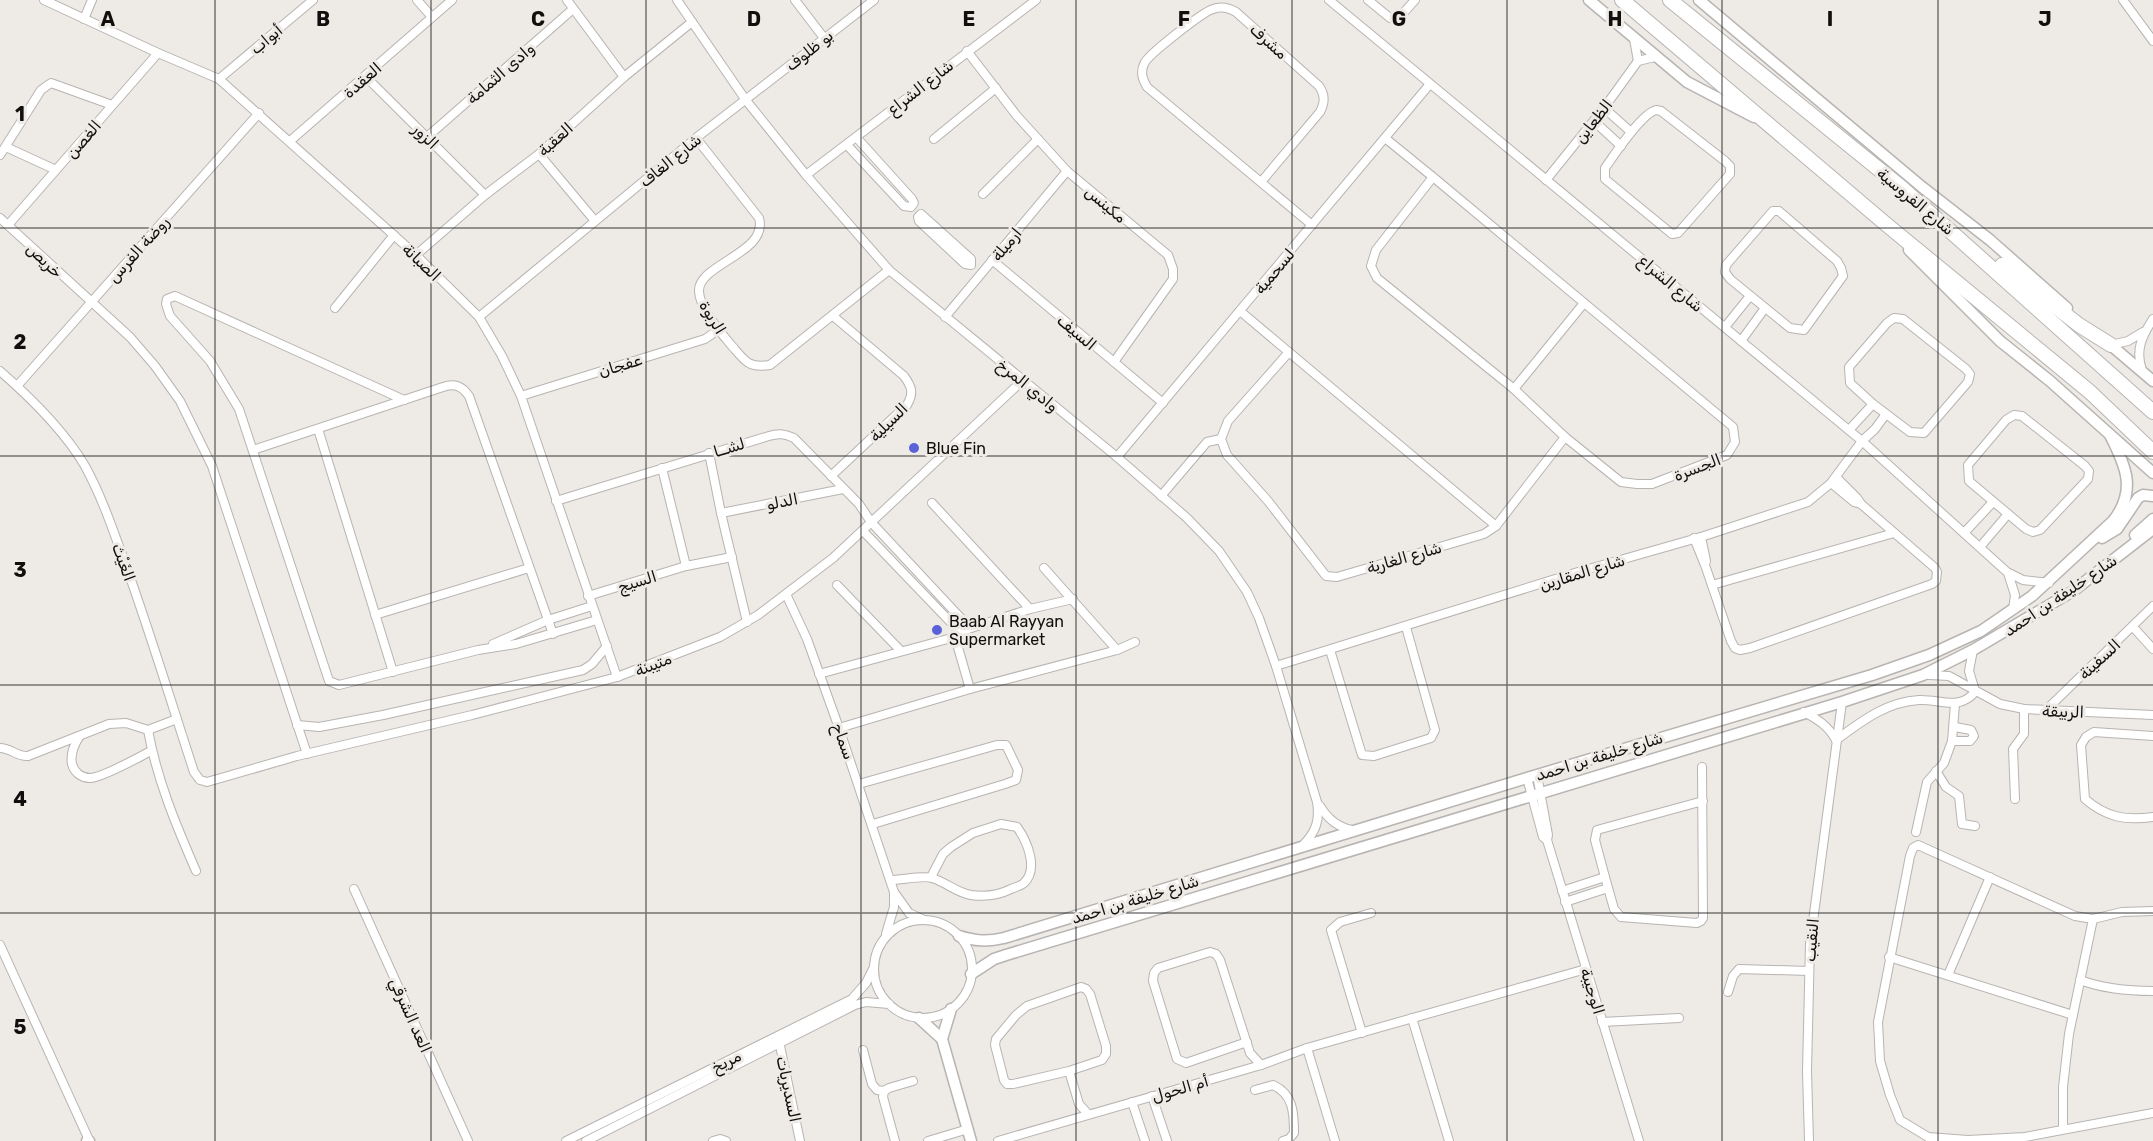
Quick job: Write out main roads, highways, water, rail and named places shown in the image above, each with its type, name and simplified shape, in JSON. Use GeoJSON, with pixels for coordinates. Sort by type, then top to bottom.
{"type":"FeatureCollection","features":[{"type":"Feature","properties":{"kind":"highway"},"geometry":{"type":"LineString","coordinates":[[1622,0],[1887,225],[2090,392],[2153,452]]}},
{"type":"Feature","properties":{"kind":"highway","name":"شارع الفروسية"},"geometry":{"type":"LineString","coordinates":[[1670,0],[1902,188],[2153,412]]}},
{"type":"Feature","properties":{"kind":"highway"},"geometry":{"type":"LineString","coordinates":[[1957,236],[2003,266],[2079,325],[2111,345]]}},
{"type":"Feature","properties":{"kind":"place","name":"Blue Fin"},"geometry":{"type":"Point","coordinates":[914,448]}},
{"type":"Feature","properties":{"kind":"place","name":"Baab Al Rayyan Supermarket"},"geometry":{"type":"Point","coordinates":[937,630]}}]}
